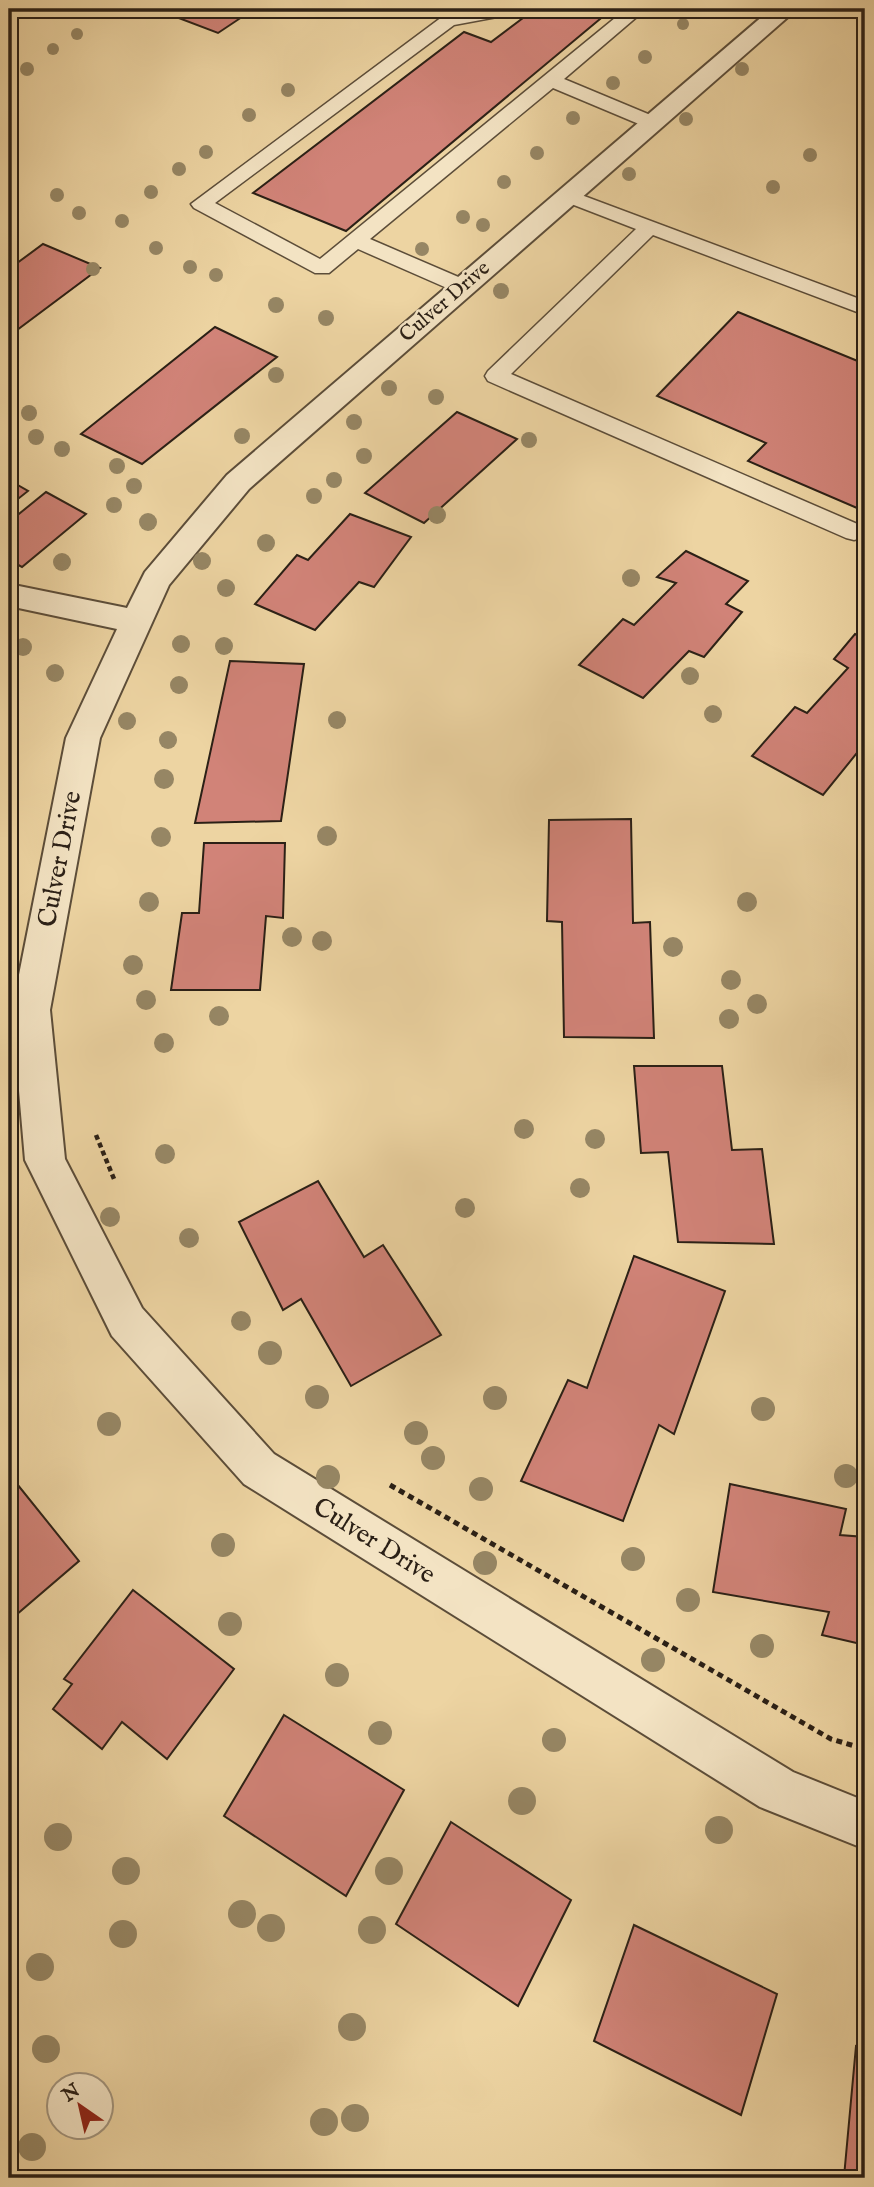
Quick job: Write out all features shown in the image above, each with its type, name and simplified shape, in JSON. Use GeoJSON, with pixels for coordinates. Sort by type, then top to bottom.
{"type":"FeatureCollection","features":[{"type":"Feature","properties":{"kind":"street","name":"Culver Drive"},"geometry":{"type":"LineString","coordinates":[[785,9],[238,482],[156,579],[83,738],[31,1010],[24,1115],[127,1322],[259,1469],[777,1790],[865,1825]]}},
{"type":"Feature","properties":{"kind":"street"},"geometry":{"type":"LineString","coordinates":[[9,594],[137,622]]}},
{"type":"Feature","properties":{"kind":"lane"},"geometry":{"type":"LineString","coordinates":[[489,10],[448,21],[201,204],[322,268],[637,9]]}},
{"type":"Feature","properties":{"kind":"lane"},"geometry":{"type":"LineString","coordinates":[[550,80],[653,122]]}},
{"type":"Feature","properties":{"kind":"lane"},"geometry":{"type":"LineString","coordinates":[[568,196],[865,308]]}},
{"type":"Feature","properties":{"kind":"lane"},"geometry":{"type":"LineString","coordinates":[[649,227],[496,376],[854,532]]}},
{"type":"Feature","properties":{"kind":"lane"},"geometry":{"type":"LineString","coordinates":[[356,240],[463,287]]}},
{"type":"Feature","properties":{"kind":"path"},"geometry":{"type":"LineString","coordinates":[[94,1128],[117,1187]]}},
{"type":"Feature","properties":{"kind":"path"},"geometry":{"type":"LineString","coordinates":[[386,1483],[831,1739],[865,1749]]}},
{"type":"Feature","properties":{"kind":"building"},"geometry":{"type":"Polygon","coordinates":[[[155,9],[254,9],[218,33],[155,9]]]}},
{"type":"Feature","properties":{"kind":"building"},"geometry":{"type":"Polygon","coordinates":[[[535,9],[612,9],[346,231],[253,193],[464,32],[491,42],[535,9]]]}},
{"type":"Feature","properties":{"kind":"building"},"geometry":{"type":"Polygon","coordinates":[[[43,244],[100,268],[9,336],[9,269],[43,244]]]}},
{"type":"Feature","properties":{"kind":"building"},"geometry":{"type":"Polygon","coordinates":[[[738,312],[865,364],[865,498],[857,508],[748,461],[766,443],[657,396],[738,312]]]}},
{"type":"Feature","properties":{"kind":"building"},"geometry":{"type":"Polygon","coordinates":[[[215,327],[277,357],[142,464],[81,434],[215,327]]]}},
{"type":"Feature","properties":{"kind":"building"},"geometry":{"type":"Polygon","coordinates":[[[457,412],[517,439],[424,523],[365,493],[457,412]]]}},
{"type":"Feature","properties":{"kind":"building"},"geometry":{"type":"Polygon","coordinates":[[[9,480],[28,491],[9,506],[9,480]]]}},
{"type":"Feature","properties":{"kind":"building"},"geometry":{"type":"Polygon","coordinates":[[[46,492],[86,514],[22,567],[9,560],[9,522],[46,492]]]}},
{"type":"Feature","properties":{"kind":"building"},"geometry":{"type":"Polygon","coordinates":[[[350,514],[411,537],[374,587],[359,582],[315,630],[255,604],[297,555],[308,560],[350,514]]]}},
{"type":"Feature","properties":{"kind":"building"},"geometry":{"type":"Polygon","coordinates":[[[686,551],[748,581],[726,604],[742,612],[704,657],[689,651],[643,698],[579,665],[623,619],[634,625],[676,583],[657,577],[686,551]]]}},
{"type":"Feature","properties":{"kind":"building"},"geometry":{"type":"Polygon","coordinates":[[[855,634],[865,639],[865,743],[823,795],[752,756],[795,707],[807,713],[848,668],[834,659],[855,634]]]}},
{"type":"Feature","properties":{"kind":"building"},"geometry":{"type":"Polygon","coordinates":[[[230,661],[304,664],[281,821],[195,823],[230,661]]]}},
{"type":"Feature","properties":{"kind":"building"},"geometry":{"type":"Polygon","coordinates":[[[631,819],[633,923],[650,922],[654,1038],[564,1037],[562,922],[547,921],[549,820],[631,819]]]}},
{"type":"Feature","properties":{"kind":"building"},"geometry":{"type":"Polygon","coordinates":[[[204,843],[285,843],[283,918],[266,916],[260,990],[171,990],[182,913],[199,913],[204,843]]]}},
{"type":"Feature","properties":{"kind":"building"},"geometry":{"type":"Polygon","coordinates":[[[634,1066],[722,1066],[732,1150],[762,1149],[774,1244],[678,1242],[668,1152],[641,1153],[634,1066]]]}},
{"type":"Feature","properties":{"kind":"building"},"geometry":{"type":"Polygon","coordinates":[[[318,1181],[364,1257],[383,1245],[441,1335],[351,1386],[301,1299],[283,1310],[239,1222],[318,1181]]]}},
{"type":"Feature","properties":{"kind":"building"},"geometry":{"type":"Polygon","coordinates":[[[634,1256],[725,1291],[674,1434],[659,1425],[623,1521],[521,1481],[568,1380],[587,1388],[634,1256]]]}},
{"type":"Feature","properties":{"kind":"building"},"geometry":{"type":"Polygon","coordinates":[[[9,1474],[79,1561],[9,1621],[9,1474]]]}},
{"type":"Feature","properties":{"kind":"building"},"geometry":{"type":"Polygon","coordinates":[[[730,1484],[846,1509],[840,1535],[865,1537],[865,1645],[822,1635],[829,1612],[713,1592],[730,1484]]]}},
{"type":"Feature","properties":{"kind":"building"},"geometry":{"type":"Polygon","coordinates":[[[133,1590],[234,1669],[167,1759],[122,1722],[102,1749],[53,1709],[72,1684],[64,1679],[133,1590]]]}},
{"type":"Feature","properties":{"kind":"building"},"geometry":{"type":"Polygon","coordinates":[[[284,1715],[404,1790],[346,1896],[224,1816],[284,1715]]]}},
{"type":"Feature","properties":{"kind":"building"},"geometry":{"type":"Polygon","coordinates":[[[451,1822],[571,1900],[518,2006],[396,1924],[451,1822]]]}},
{"type":"Feature","properties":{"kind":"building"},"geometry":{"type":"Polygon","coordinates":[[[634,1925],[777,1994],[741,2115],[594,2041],[634,1925]]]}},
{"type":"Feature","properties":{"kind":"building"},"geometry":{"type":"Polygon","coordinates":[[[856,2046],[865,2049],[865,2178],[844,2177],[856,2046]]]}}]}
